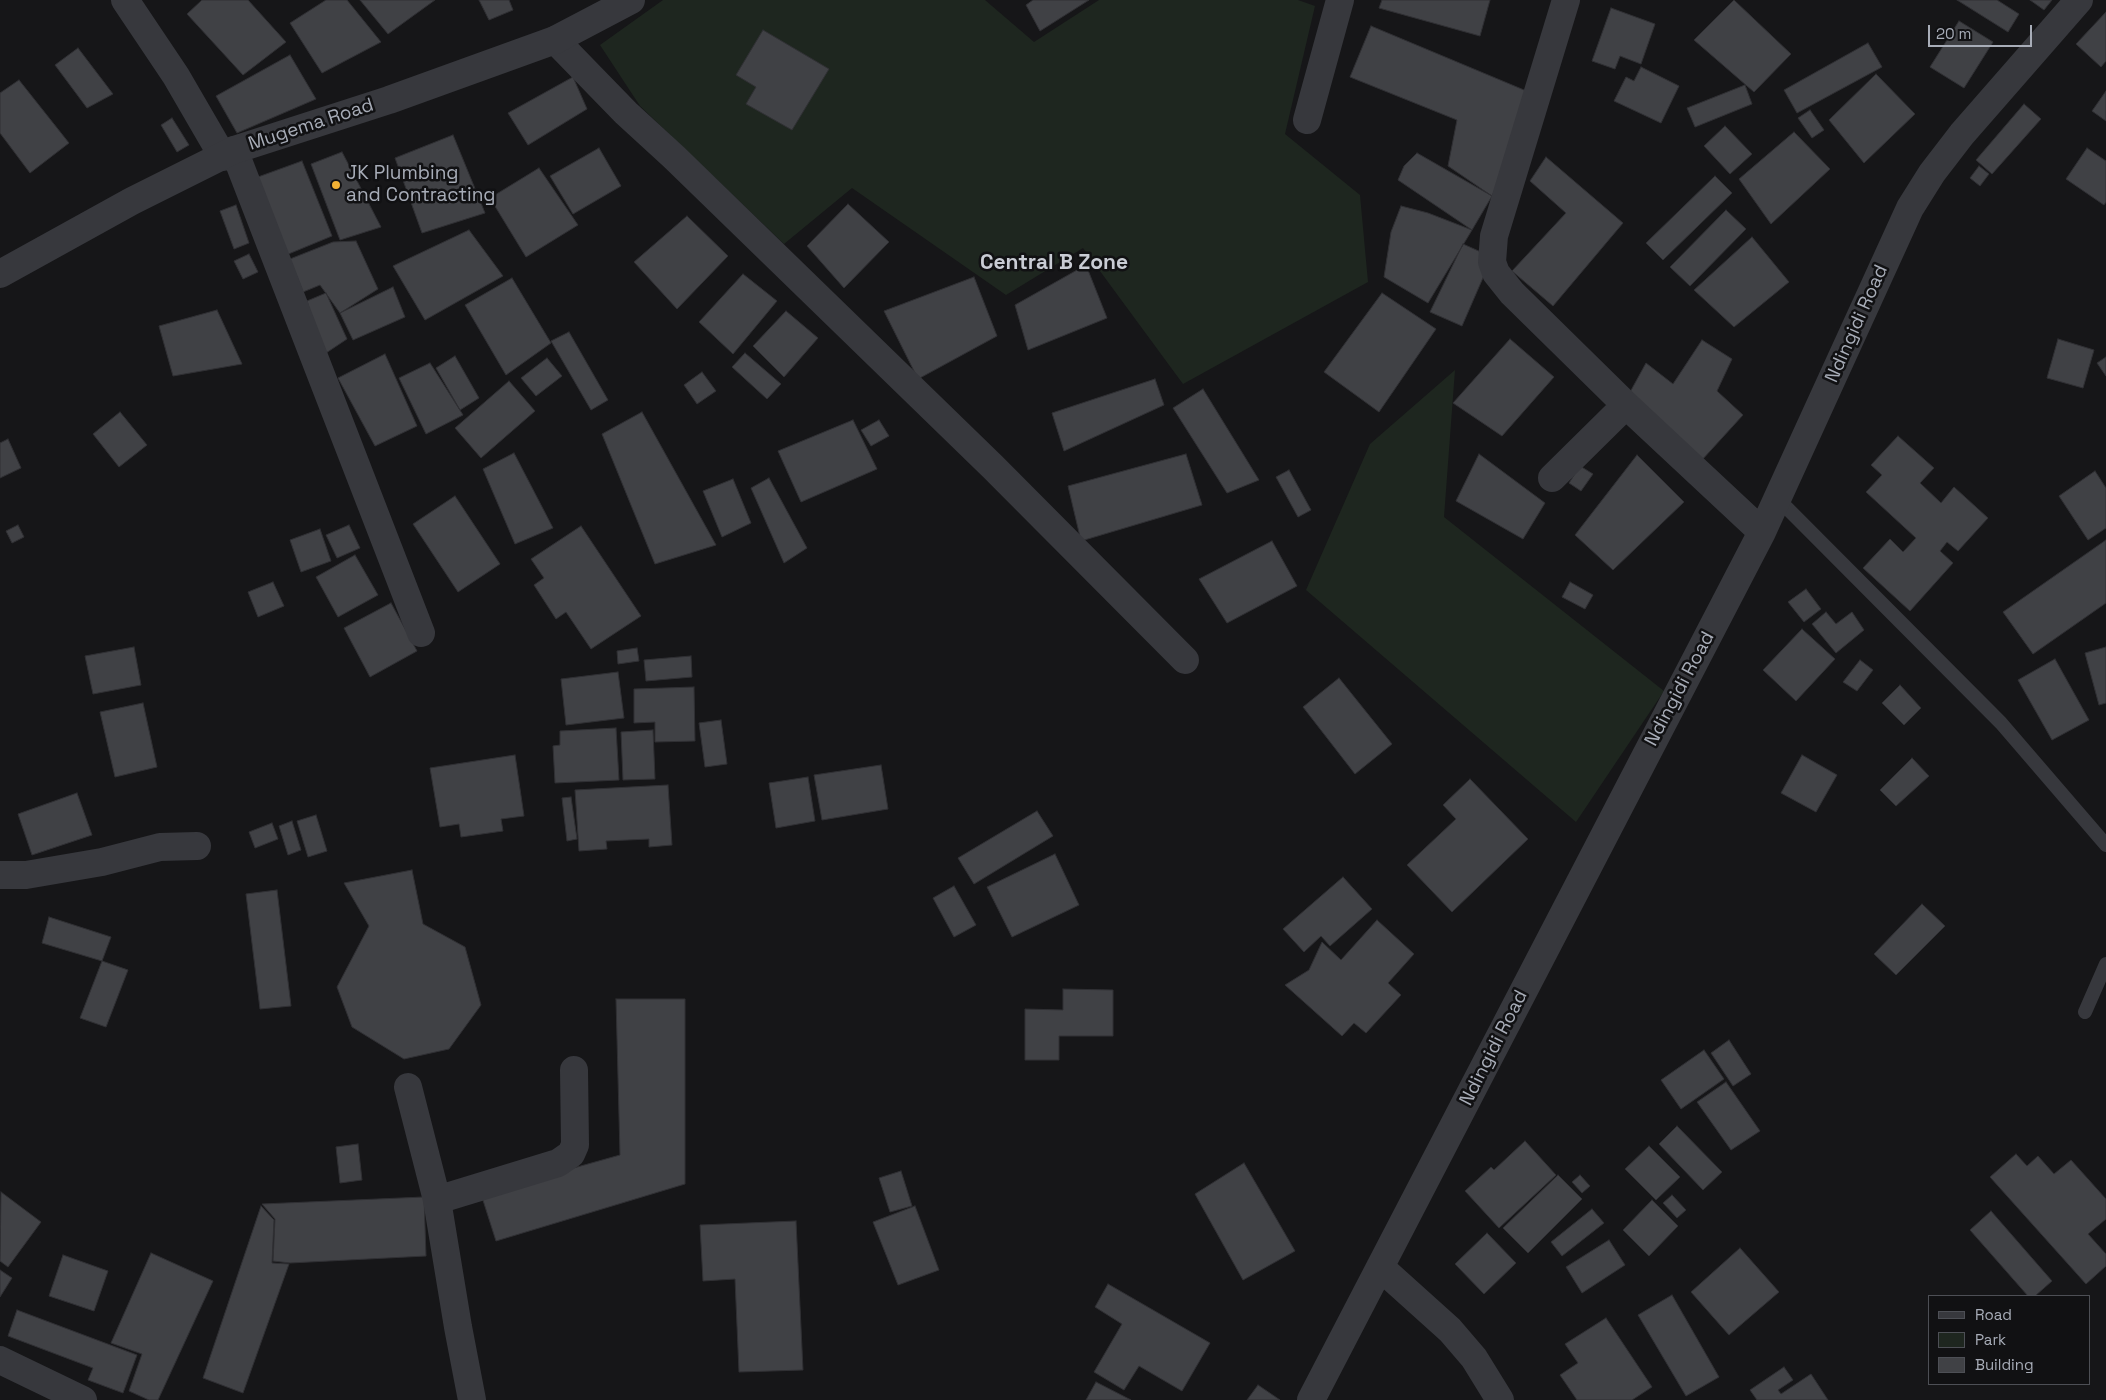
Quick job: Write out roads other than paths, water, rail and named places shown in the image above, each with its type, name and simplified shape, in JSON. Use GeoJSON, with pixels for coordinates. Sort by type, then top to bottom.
{"type":"FeatureCollection","features":[{"type":"Feature","properties":{"kind":"street"},"geometry":{"type":"LineString","coordinates":[[126,0],[229,154],[421,633]]}},
{"type":"Feature","properties":{"kind":"street","name":"Mugema Road"},"geometry":{"type":"LineString","coordinates":[[0,274],[132,201],[229,154],[389,100],[555,40],[631,0]]}},
{"type":"Feature","properties":{"kind":"street"},"geometry":{"type":"LineString","coordinates":[[1307,120],[1340,0]]}},
{"type":"Feature","properties":{"kind":"street"},"geometry":{"type":"LineString","coordinates":[[1566,0],[1494,236],[1492,262],[1496,273],[1512,292],[1626,405],[1762,532]]}},
{"type":"Feature","properties":{"kind":"street","name":"Ndingidi Road"},"geometry":{"type":"LineString","coordinates":[[1311,1400],[1762,532],[1910,208],[1932,174],[1962,134],[2079,0]]}},
{"type":"Feature","properties":{"kind":"street"},"geometry":{"type":"LineString","coordinates":[[555,40],[626,113],[674,157],[993,467],[1185,660]]}},
{"type":"Feature","properties":{"kind":"street"},"geometry":{"type":"LineString","coordinates":[[1552,478],[1626,405]]}},
{"type":"Feature","properties":{"kind":"street"},"geometry":{"type":"LineString","coordinates":[[0,875],[26,875],[102,862],[160,847],[197,846]]}},
{"type":"Feature","properties":{"kind":"street"},"geometry":{"type":"LineString","coordinates":[[437,1200],[558,1164],[571,1154],[576,1145],[574,1070]]}},
{"type":"Feature","properties":{"kind":"street"},"geometry":{"type":"LineString","coordinates":[[408,1087],[437,1200],[472,1400]]}},
{"type":"Feature","properties":{"kind":"street"},"geometry":{"type":"LineString","coordinates":[[1380,1267],[1450,1330],[1474,1358],[1500,1400]]}},
{"type":"Feature","properties":{"kind":"street"},"geometry":{"type":"LineString","coordinates":[[0,1360],[83,1400]]}},
{"type":"Feature","properties":{"kind":"lane"},"geometry":{"type":"LineString","coordinates":[[1778,499],[2001,723],[2106,845]]}},
{"type":"Feature","properties":{"kind":"lane"},"geometry":{"type":"LineString","coordinates":[[2085,1012],[2106,964]]}},
{"type":"Feature","properties":{"kind":"place","name":"JK Plumbing and Contracting"},"geometry":{"type":"Point","coordinates":[336,185]}},
{"type":"Feature","properties":{"kind":"district","name":"Central B Zone"},"geometry":{"type":"Point","coordinates":[1054,263]}}]}
